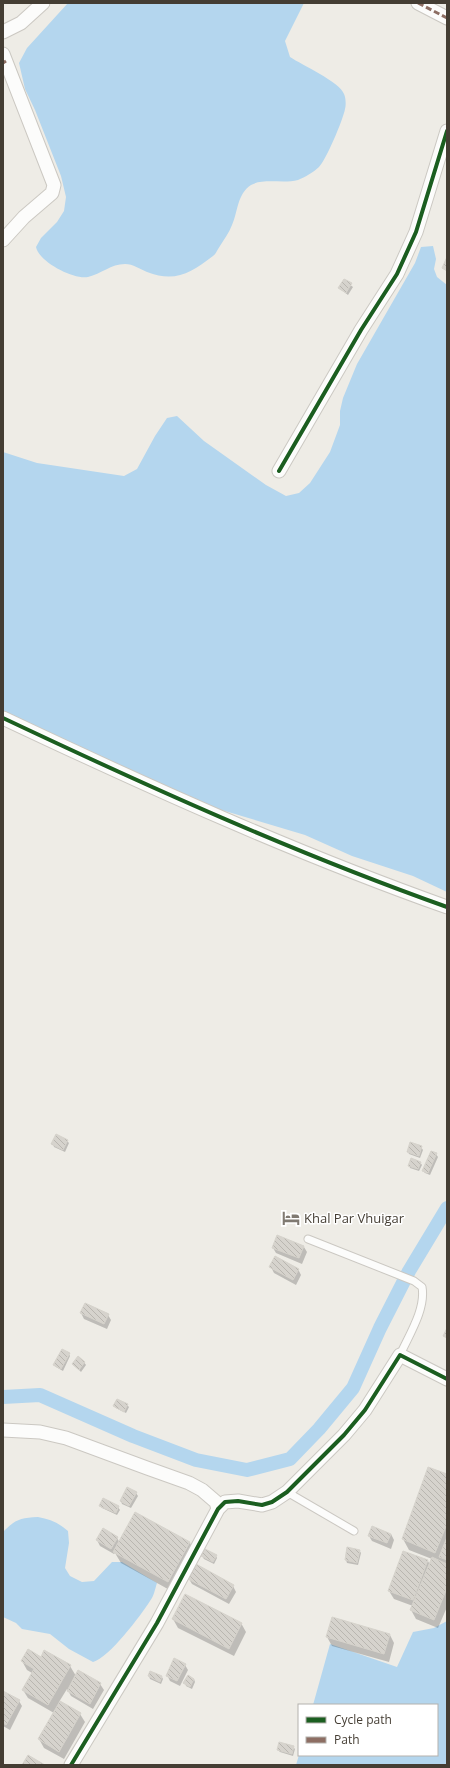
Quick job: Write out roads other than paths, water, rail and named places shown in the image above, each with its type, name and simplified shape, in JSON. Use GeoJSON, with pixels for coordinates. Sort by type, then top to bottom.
{"type":"FeatureCollection","features":[{"type":"Feature","properties":{"kind":"street"},"geometry":{"type":"LineString","coordinates":[[3,32],[21,22],[43,3]]}},
{"type":"Feature","properties":{"kind":"street"},"geometry":{"type":"LineString","coordinates":[[418,3],[447,18]]}},
{"type":"Feature","properties":{"kind":"street"},"geometry":{"type":"LineString","coordinates":[[3,240],[24,218],[52,193],[54,185],[4,60]]}},
{"type":"Feature","properties":{"kind":"street"},"geometry":{"type":"LineString","coordinates":[[279,471],[361,330],[397,274],[416,232],[447,131]]}},
{"type":"Feature","properties":{"kind":"street"},"geometry":{"type":"LineString","coordinates":[[3,718],[205,812],[384,885],[447,907]]}},
{"type":"Feature","properties":{"kind":"street"},"geometry":{"type":"LineString","coordinates":[[71,1765],[157,1623],[218,1509],[225,1502],[238,1501],[262,1505],[272,1502],[287,1492],[344,1435],[366,1410],[400,1355],[447,1379]]}},
{"type":"Feature","properties":{"kind":"street"},"geometry":{"type":"LineString","coordinates":[[3,1430],[40,1432],[66,1438],[189,1483],[202,1490],[216,1502],[218,1509]]}},
{"type":"Feature","properties":{"kind":"lane"},"geometry":{"type":"LineString","coordinates":[[308,1239],[414,1281],[422,1287],[423,1294],[419,1313],[400,1355]]}},
{"type":"Feature","properties":{"kind":"lane"},"geometry":{"type":"LineString","coordinates":[[287,1492],[354,1531]]}},
{"type":"Feature","properties":{"kind":"water"},"geometry":{"type":"Polygon","coordinates":[[[68,3],[304,3],[285,41],[290,57],[336,84],[344,94],[345,100],[345,108],[341,122],[322,163],[315,171],[298,180],[267,181],[251,185],[246,189],[240,198],[231,228],[215,254],[197,267],[182,274],[166,277],[147,272],[128,264],[120,264],[93,276],[82,277],[66,273],[50,264],[43,258],[36,247],[41,238],[57,222],[64,211],[66,197],[61,176],[35,110],[25,89],[19,63],[27,48],[68,3]]]}},
{"type":"Feature","properties":{"kind":"water"},"geometry":{"type":"Polygon","coordinates":[[[433,246],[436,259],[434,269],[437,277],[447,285],[447,892],[413,876],[352,856],[305,835],[188,800],[3,713],[3,452],[37,463],[124,476],[137,469],[155,436],[167,418],[177,416],[204,441],[266,485],[286,496],[299,493],[310,483],[330,452],[340,425],[340,411],[343,398],[357,364],[415,263],[421,247],[433,246]]]}},
{"type":"Feature","properties":{"kind":"water"},"geometry":{"type":"Polygon","coordinates":[[[38,1517],[54,1522],[68,1531],[69,1543],[65,1568],[70,1576],[82,1582],[94,1581],[112,1562],[122,1562],[157,1583],[151,1599],[140,1616],[116,1645],[100,1659],[93,1662],[69,1649],[50,1634],[22,1629],[16,1623],[3,1617],[3,1532],[11,1524],[19,1520],[38,1517]]]}},
{"type":"Feature","properties":{"kind":"water"},"geometry":{"type":"Polygon","coordinates":[[[447,1621],[447,1765],[296,1765],[299,1756],[438,1756],[438,1704],[313,1704],[330,1644],[397,1667],[413,1632],[434,1628],[447,1621]]]}},
{"type":"Feature","properties":{"kind":"waterway"},"geometry":{"type":"LineString","coordinates":[[3,1397],[40,1395],[133,1436],[196,1460],[247,1470],[290,1459],[319,1429],[353,1388],[380,1328],[409,1271],[447,1208]]}},
{"type":"Feature","properties":{"kind":"place","name":"Khal Par Vhuigar"},"geometry":{"type":"Point","coordinates":[291,1218]}}]}
